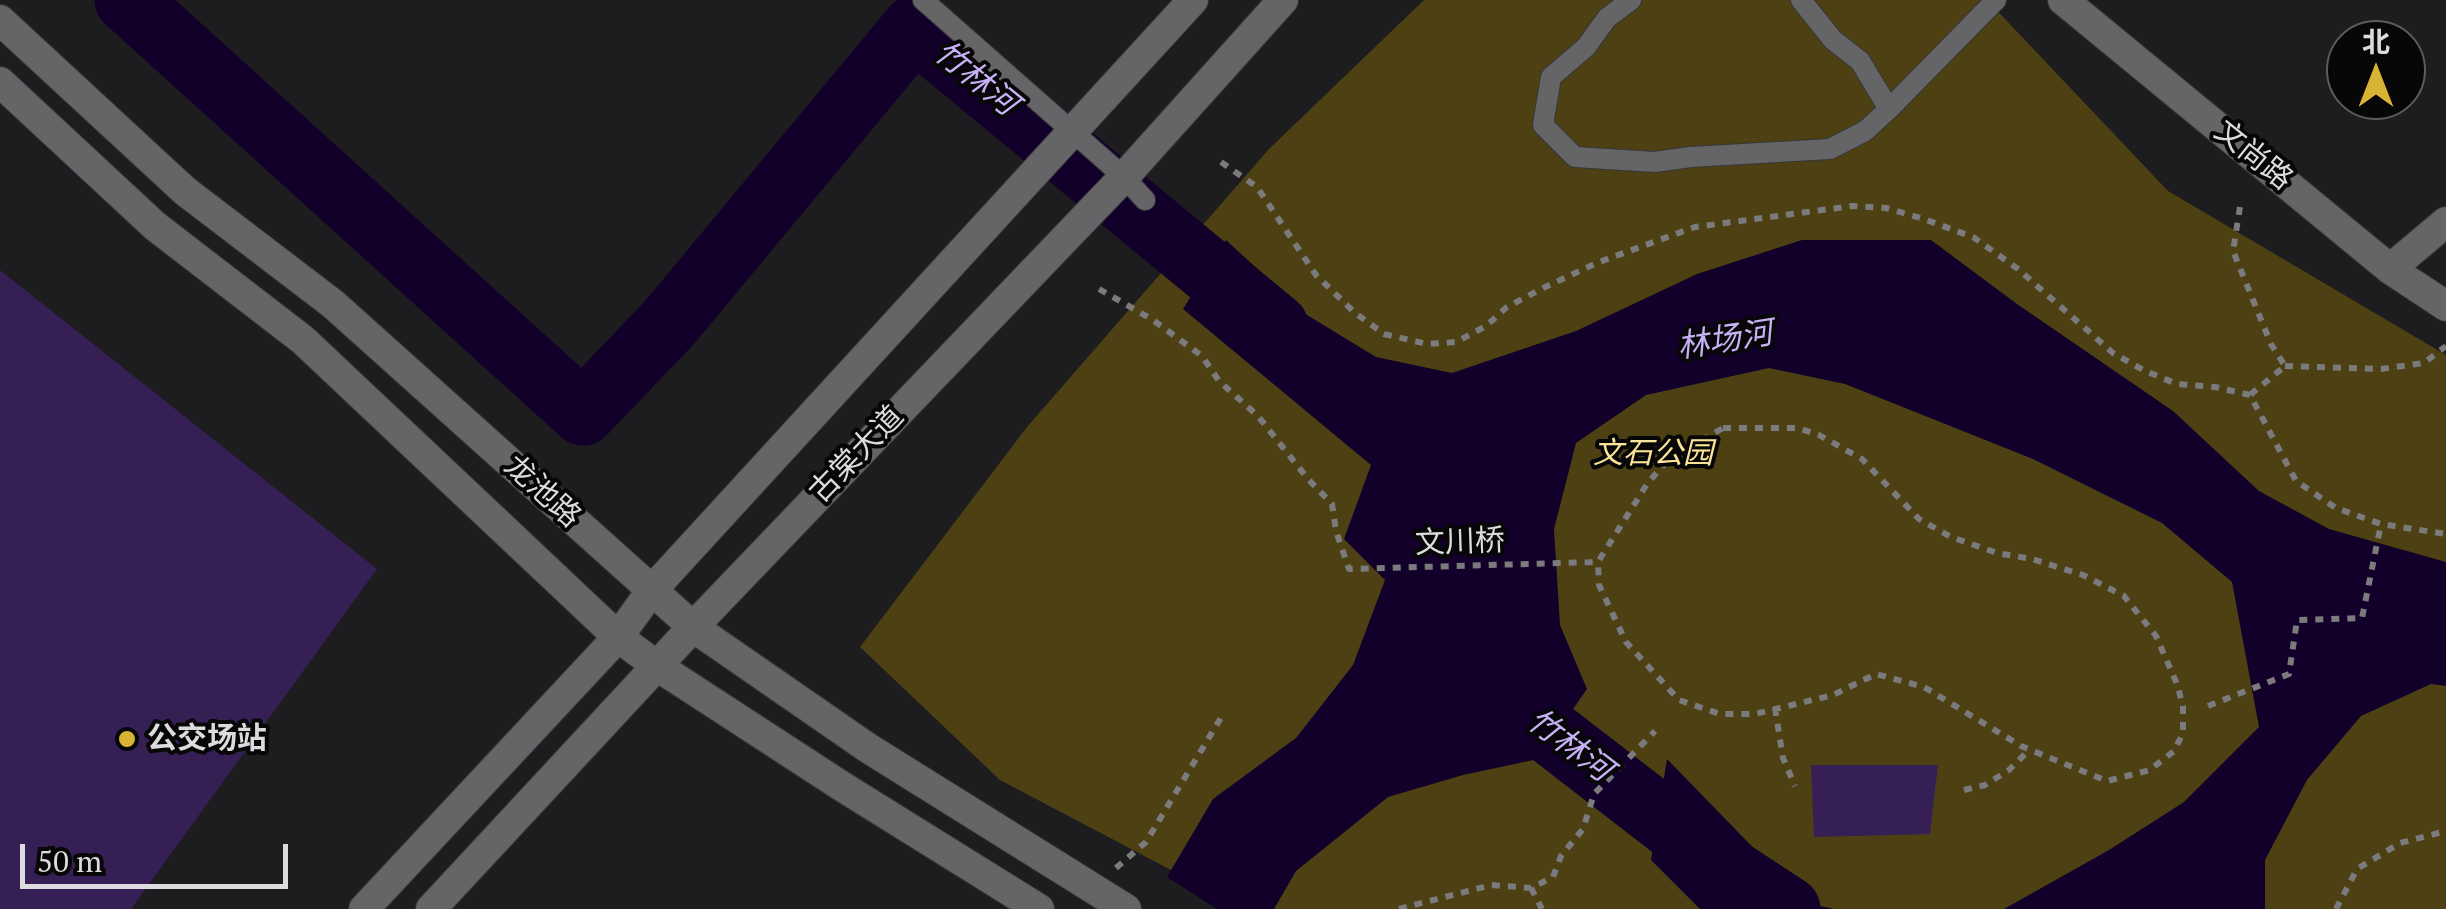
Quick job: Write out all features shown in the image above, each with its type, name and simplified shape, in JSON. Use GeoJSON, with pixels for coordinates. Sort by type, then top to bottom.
{"type":"FeatureCollection","features":[{"type":"Feature","properties":{"kind":"main road","name":"古棠大道"},"geometry":{"type":"LineString","coordinates":[[364,909],[618,637],[652,590],[1193,0]]}},
{"type":"Feature","properties":{"kind":"main road","name":"古棠大道"},"geometry":{"type":"LineString","coordinates":[[431,909],[693,626],[1124,176],[1283,0]]}},
{"type":"Feature","properties":{"kind":"main road","name":"文尚路"},"geometry":{"type":"LineString","coordinates":[[2063,0],[2390,269],[2446,306]]}},
{"type":"Feature","properties":{"kind":"main road","name":"龙池路"},"geometry":{"type":"LineString","coordinates":[[0,20],[185,191],[332,304],[693,626],[868,748],[1126,909]]}},
{"type":"Feature","properties":{"kind":"main road","name":"龙池路"},"geometry":{"type":"LineString","coordinates":[[0,82],[155,226],[302,340],[618,637],[656,666],[1039,909]]}},
{"type":"Feature","properties":{"kind":"main road"},"geometry":{"type":"LineString","coordinates":[[2390,269],[2446,222]]}},
{"type":"Feature","properties":{"kind":"lane"},"geometry":{"type":"LineString","coordinates":[[923,0],[1124,176],[1146,200]]}},
{"type":"Feature","properties":{"kind":"lane"},"geometry":{"type":"LineString","coordinates":[[1630,0],[1607,18],[1586,47],[1550,77],[1542,125],[1574,157],[1655,162],[1830,150],[1865,130],[1890,109],[1996,0]]}},
{"type":"Feature","properties":{"kind":"lane"},"geometry":{"type":"LineString","coordinates":[[1801,0],[1833,40],[1860,61],[1890,109]]}},
{"type":"Feature","properties":{"kind":"path"},"geometry":{"type":"LineString","coordinates":[[1221,162],[1257,187],[1316,275],[1354,312],[1384,334],[1427,344],[1456,342],[1542,288],[1615,255],[1696,227],[1852,206],[1886,208],[1973,238],[2018,269],[2112,352],[2145,372],[2177,384],[2250,395],[2284,366],[2381,368],[2424,363],[2446,346]]}},
{"type":"Feature","properties":{"kind":"path"},"geometry":{"type":"LineString","coordinates":[[2240,207],[2234,251],[2271,344],[2284,366]]}},
{"type":"Feature","properties":{"kind":"path","name":"文川桥"},"geometry":{"type":"LineString","coordinates":[[1099,290],[1154,320],[1202,356],[1219,381],[1258,416],[1332,504],[1349,569],[1598,562]]}},
{"type":"Feature","properties":{"kind":"path"},"geometry":{"type":"LineString","coordinates":[[2250,395],[2296,481],[2336,508],[2381,524],[2446,534]]}},
{"type":"Feature","properties":{"kind":"path"},"geometry":{"type":"LineString","coordinates":[[1722,428],[1798,428],[1819,435],[1862,460],[1919,518],[1951,538],[2083,574],[2124,596],[2156,636],[2177,684],[2183,706],[2183,733],[2174,751],[2150,770],[2107,781],[2021,746],[1924,688],[1876,674],[1833,695],[1754,714],[1720,714],[1680,700],[1626,642],[1599,585],[1598,562],[1647,484],[1669,460],[1696,441],[1722,428]]}},
{"type":"Feature","properties":{"kind":"path"},"geometry":{"type":"LineString","coordinates":[[2208,706],[2289,674],[2297,620],[2362,618],[2381,524]]}},
{"type":"Feature","properties":{"kind":"path"},"geometry":{"type":"LineString","coordinates":[[1775,708],[1783,758],[1795,786]]}},
{"type":"Feature","properties":{"kind":"path"},"geometry":{"type":"LineString","coordinates":[[1111,872],[1146,842],[1222,716]]}},
{"type":"Feature","properties":{"kind":"path"},"geometry":{"type":"LineString","coordinates":[[1398,909],[1491,885],[1532,888],[1553,877],[1561,856],[1582,829],[1594,794],[1655,730]]}},
{"type":"Feature","properties":{"kind":"path"},"geometry":{"type":"LineString","coordinates":[[1964,790],[1985,785],[2009,770],[2032,747]]}},
{"type":"Feature","properties":{"kind":"path"},"geometry":{"type":"LineString","coordinates":[[2336,909],[2357,869],[2400,843],[2446,831]]}},
{"type":"Feature","properties":{"kind":"path"},"geometry":{"type":"LineString","coordinates":[[1532,888],[1542,909]]}},
{"type":"Feature","properties":{"kind":"green space","name":"文石公园"},"geometry":{"type":"Polygon","coordinates":[[[1424,0],[1987,0],[2168,191],[2446,355],[2446,909],[1245,909],[1000,780],[860,647],[1027,427],[1269,149],[1424,0]]]}},
{"type":"Feature","properties":{"kind":"water","name":"林场河"},"geometry":{"type":"Polygon","coordinates":[[[1226,240],[1307,315],[1376,357],[1452,373],[1576,331],[1697,274],[1802,240],[1931,240],[2173,411],[2259,491],[2329,529],[2446,562],[2446,686],[2431,684],[2361,716],[2307,780],[2265,860],[2265,909],[2004,909],[2184,802],[2259,727],[2232,582],[2162,523],[2033,459],[1845,384],[1769,368],[1646,395],[1576,443],[1554,529],[1560,625],[1587,689],[1538,759],[1388,797],[1296,871],[1274,909],[1217,909],[1167,877],[1213,799],[1296,738],[1353,665],[1385,580],[1344,539],[1371,465],[1183,309],[1226,240]]]}},
{"type":"Feature","properties":{"kind":"water"},"geometry":{"type":"Polygon","coordinates":[[[1667,759],[1807,903],[1834,909],[1700,909],[1651,860],[1667,759]]]}},
{"type":"Feature","properties":{"kind":"building","name":"公交场站"},"geometry":{"type":"Polygon","coordinates":[[[0,270],[377,569],[131,909],[0,909],[0,270]]]}},
{"type":"Feature","properties":{"kind":"building"},"geometry":{"type":"Polygon","coordinates":[[[1811,765],[1938,765],[1930,834],[1814,837],[1811,765]]]}},
{"type":"Feature","properties":{"kind":"waterway","name":"竹林河"},"geometry":{"type":"LineString","coordinates":[[127,0],[583,413],[670,322],[914,28],[1276,326]]}},
{"type":"Feature","properties":{"kind":"waterway","name":"竹林河"},"geometry":{"type":"LineString","coordinates":[[1506,666],[1515,705],[1730,871],[1788,909]]}},
{"type":"Feature","properties":{"kind":"place","name":"公交场站"},"geometry":{"type":"Point","coordinates":[127,739]}}]}
